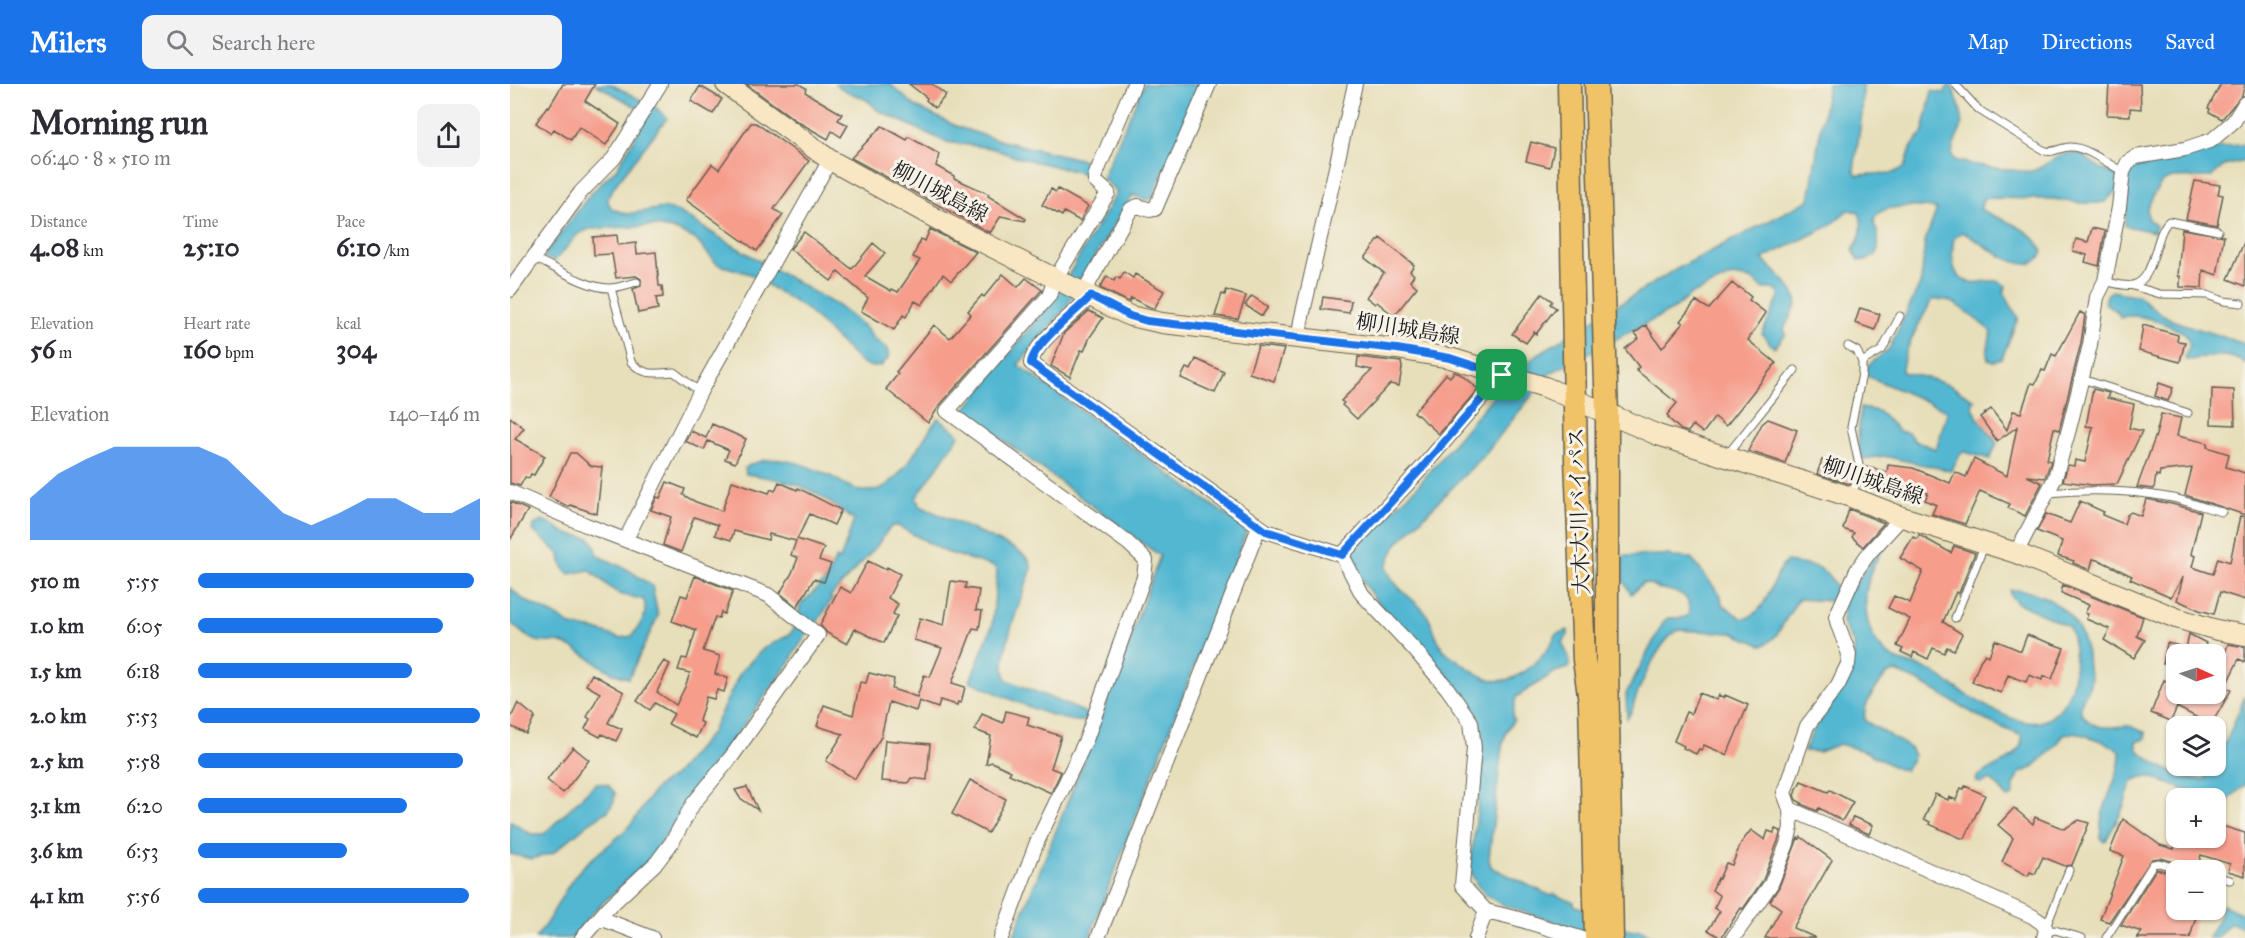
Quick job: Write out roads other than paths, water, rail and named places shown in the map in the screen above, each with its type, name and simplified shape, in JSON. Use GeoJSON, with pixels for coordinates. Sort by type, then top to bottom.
{"type":"FeatureCollection","features":[{"type":"Feature","properties":{"kind":"highway","name":"大木大川バイパス"},"geometry":{"type":"LineString","coordinates":[[1569,84],[1573,364],[1584,660],[1590,702],[1607,921]]}},
{"type":"Feature","properties":{"kind":"highway","name":"大木大川バイパス"},"geometry":{"type":"LineString","coordinates":[[1596,84],[1605,306],[1608,555],[1607,921],[1596,938]]}},
{"type":"Feature","properties":{"kind":"main road","name":"柳川城島線"},"geometry":{"type":"LineString","coordinates":[[726,84],[830,160],[946,224],[1130,316],[1147,321],[1406,350],[1450,358],[1545,387],[1658,435],[2016,553],[2176,618],[2217,630],[2245,635]]}},
{"type":"Feature","properties":{"kind":"street"},"geometry":{"type":"LineString","coordinates":[[510,290],[581,192],[614,158],[660,84]]}},
{"type":"Feature","properties":{"kind":"street"},"geometry":{"type":"LineString","coordinates":[[1001,938],[1037,842],[1086,740],[1146,567],[1146,560],[1128,543],[947,411],[1048,296],[1108,193],[1095,181],[1096,174],[1134,84]]}},
{"type":"Feature","properties":{"kind":"street"},"geometry":{"type":"LineString","coordinates":[[1209,84],[1155,209],[1150,210],[1138,206],[1131,209],[1084,293],[1032,356],[1031,363],[1266,531],[1342,555],[1362,594],[1414,649],[1447,688],[1471,722],[1474,748],[1462,885],[1486,911],[1580,938]]}},
{"type":"Feature","properties":{"kind":"street"},"geometry":{"type":"LineString","coordinates":[[1299,338],[1300,321],[1355,84]]}},
{"type":"Feature","properties":{"kind":"street"},"geometry":{"type":"LineString","coordinates":[[2016,553],[2055,477],[2090,345],[2097,297],[2105,281],[2123,172],[2128,162],[2136,157],[2185,149],[2212,140],[2234,121],[2245,104]]}},
{"type":"Feature","properties":{"kind":"street"},"geometry":{"type":"LineString","coordinates":[[626,539],[700,392],[830,160]]}},
{"type":"Feature","properties":{"kind":"street"},"geometry":{"type":"LineString","coordinates":[[1342,555],[1506,375]]}},
{"type":"Feature","properties":{"kind":"street"},"geometry":{"type":"LineString","coordinates":[[510,492],[585,525],[768,595],[818,635],[732,756],[693,804],[672,842],[657,862],[608,908],[582,938]]}},
{"type":"Feature","properties":{"kind":"street"},"geometry":{"type":"LineString","coordinates":[[1733,938],[1771,884],[1791,827],[1790,809],[1784,793],[1807,726],[1838,685],[1848,664],[1849,654],[1836,617],[1857,570],[1869,553],[1902,517]]}},
{"type":"Feature","properties":{"kind":"street"},"geometry":{"type":"LineString","coordinates":[[1098,938],[1259,526]]}},
{"type":"Feature","properties":{"kind":"street"},"geometry":{"type":"LineString","coordinates":[[1790,809],[2032,916],[2044,932]]}},
{"type":"Feature","properties":{"kind":"street"},"geometry":{"type":"LineString","coordinates":[[1476,938],[1486,911]]}},
{"type":"Feature","properties":{"kind":"street"},"geometry":{"type":"LineString","coordinates":[[600,918],[652,938]]}},
{"type":"Feature","properties":{"kind":"lane"},"geometry":{"type":"LineString","coordinates":[[1956,84],[1979,110],[2043,150],[2053,152],[2070,147],[2080,149],[2123,172]]}},
{"type":"Feature","properties":{"kind":"lane"},"geometry":{"type":"LineString","coordinates":[[2133,286],[2140,282],[2150,268],[2162,226],[2169,221],[2218,231]]}},
{"type":"Feature","properties":{"kind":"lane"},"geometry":{"type":"LineString","coordinates":[[534,258],[588,284],[611,288],[637,282]]}},
{"type":"Feature","properties":{"kind":"lane"},"geometry":{"type":"LineString","coordinates":[[2105,281],[2160,294],[2207,295],[2224,301],[2241,303]]}},
{"type":"Feature","properties":{"kind":"lane"},"geometry":{"type":"LineString","coordinates":[[611,288],[631,362],[640,371],[648,374],[674,372],[700,392]]}},
{"type":"Feature","properties":{"kind":"lane"},"geometry":{"type":"LineString","coordinates":[[1862,362],[1882,350],[1900,316]]}},
{"type":"Feature","properties":{"kind":"lane"},"geometry":{"type":"LineString","coordinates":[[1848,346],[1857,351],[1862,362],[1862,374],[1851,427],[1860,470],[1851,497]]}},
{"type":"Feature","properties":{"kind":"lane"},"geometry":{"type":"LineString","coordinates":[[1726,457],[1795,370]]}},
{"type":"Feature","properties":{"kind":"lane"},"geometry":{"type":"LineString","coordinates":[[2081,379],[2188,413]]}},
{"type":"Feature","properties":{"kind":"lane"},"geometry":{"type":"LineString","coordinates":[[2046,493],[2084,490],[2151,494],[2222,512]]}},
{"type":"Feature","properties":{"kind":"lane"},"geometry":{"type":"LineString","coordinates":[[1955,618],[1985,543]]}},
{"type":"Feature","properties":{"kind":"lane"},"geometry":{"type":"LineString","coordinates":[[2106,938],[2153,864],[2166,865]]}},
{"type":"Feature","properties":{"kind":"lane"},"geometry":{"type":"LineString","coordinates":[[2044,932],[2069,870]]}},
{"type":"Feature","properties":{"kind":"lane"},"geometry":{"type":"LineString","coordinates":[[2226,879],[2230,880]]}},
{"type":"Feature","properties":{"kind":"lane"},"geometry":{"type":"LineString","coordinates":[[2044,932],[2055,930],[2082,938]]}},
{"type":"Feature","properties":{"kind":"water"},"geometry":{"type":"Polygon","coordinates":[[[595,84],[611,84],[658,109],[667,118],[616,184],[607,200],[612,209],[627,214],[664,208],[679,212],[838,306],[865,327],[873,338],[887,349],[889,357],[881,366],[872,367],[860,362],[806,309],[750,274],[717,264],[695,239],[673,229],[652,226],[589,229],[577,235],[555,261],[543,257],[591,193],[617,168],[649,114],[595,84]]]}},
{"type":"Feature","properties":{"kind":"water"},"geometry":{"type":"Polygon","coordinates":[[[835,84],[890,84],[915,106],[958,127],[1002,141],[1088,161],[1092,165],[1089,173],[1086,174],[1016,157],[991,148],[946,142],[877,110],[867,101],[835,84]]]}},
{"type":"Feature","properties":{"kind":"water"},"geometry":{"type":"Polygon","coordinates":[[[1144,84],[1202,84],[1152,198],[1147,200],[1133,195],[1080,281],[1068,305],[1018,365],[1247,530],[1089,938],[1013,938],[1099,723],[1160,556],[964,411],[1058,293],[1117,192],[1102,178],[1144,84]]]}},
{"type":"Feature","properties":{"kind":"water"},"geometry":{"type":"Polygon","coordinates":[[[1828,84],[1863,84],[1862,114],[1854,170],[1857,175],[1893,173],[1905,167],[1911,148],[1923,132],[1932,91],[1944,93],[1949,85],[1958,103],[1962,120],[1952,154],[1954,159],[1963,162],[2008,170],[2032,171],[2061,155],[2074,153],[2083,155],[2092,163],[2110,172],[2128,178],[2133,168],[2140,163],[2245,144],[2245,161],[2224,166],[2211,177],[2172,178],[2162,182],[2147,210],[2148,219],[2156,226],[2154,232],[2125,226],[2128,194],[2115,192],[2105,202],[2098,203],[2053,199],[1984,198],[1980,209],[2025,231],[2039,244],[2043,253],[2036,261],[2026,264],[2003,257],[1962,232],[1954,238],[1953,264],[1955,271],[1963,280],[1996,281],[2006,286],[2004,293],[2018,318],[2002,358],[1993,362],[1988,359],[1991,332],[1985,326],[1952,302],[1932,300],[1909,345],[1902,372],[1951,386],[1975,400],[1972,405],[1978,418],[1997,443],[1990,459],[1961,453],[1951,471],[1884,456],[1863,459],[1858,445],[1860,408],[1878,411],[1899,431],[1908,433],[1915,441],[1936,449],[1947,413],[1946,410],[1867,376],[1867,366],[1889,349],[1921,282],[1925,241],[1937,209],[1901,207],[1882,211],[1876,216],[1874,222],[1878,238],[1877,254],[1866,261],[1858,260],[1853,250],[1861,232],[1859,212],[1848,210],[1829,226],[1762,259],[1792,290],[1797,303],[1784,329],[1786,334],[1774,348],[1762,334],[1779,297],[1779,292],[1764,289],[1751,279],[1732,276],[1692,294],[1672,310],[1550,373],[1484,455],[1396,545],[1386,567],[1390,575],[1428,616],[1445,651],[1482,676],[1502,681],[1521,674],[1546,651],[1556,634],[1568,630],[1568,635],[1562,643],[1569,657],[1569,668],[1555,672],[1516,697],[1512,717],[1514,719],[1506,732],[1502,747],[1489,858],[1491,867],[1551,896],[1554,894],[1574,902],[1574,905],[1631,931],[1640,929],[1655,938],[1587,938],[1553,925],[1553,921],[1501,904],[1481,890],[1474,879],[1470,866],[1480,780],[1482,736],[1479,721],[1468,700],[1451,679],[1387,613],[1370,592],[1357,571],[1353,551],[1372,529],[1416,488],[1500,388],[1505,389],[1526,364],[1538,354],[1673,271],[1809,200],[1828,84]]]}},
{"type":"Feature","properties":{"kind":"water"},"geometry":{"type":"Polygon","coordinates":[[[2112,291],[2139,296],[2158,312],[2174,321],[2245,344],[2245,364],[2238,359],[2223,356],[2186,360],[2185,356],[2190,345],[2185,333],[2144,317],[2120,318],[2118,313],[2105,303],[2107,295],[2112,291]]]}},
{"type":"Feature","properties":{"kind":"water"},"geometry":{"type":"Polygon","coordinates":[[[938,418],[959,436],[916,498],[920,506],[1015,549],[1029,560],[1030,573],[1006,647],[1004,671],[1007,680],[1084,712],[1087,715],[1084,721],[1073,721],[1044,713],[970,681],[992,626],[997,573],[995,567],[946,552],[898,526],[892,526],[830,597],[832,599],[815,626],[806,632],[793,658],[696,789],[652,857],[592,913],[572,938],[535,938],[578,872],[624,831],[653,792],[672,778],[711,733],[741,671],[764,648],[789,635],[796,626],[800,605],[826,580],[836,558],[840,560],[854,520],[806,488],[785,481],[746,474],[745,468],[765,460],[786,461],[818,471],[857,490],[877,489],[888,484],[902,471],[938,418]]]}},
{"type":"Feature","properties":{"kind":"water"},"geometry":{"type":"Polygon","coordinates":[[[542,521],[567,534],[590,538],[598,556],[627,569],[652,586],[658,616],[629,678],[612,672],[570,646],[558,642],[533,640],[510,622],[510,588],[524,600],[571,626],[596,630],[619,638],[632,636],[644,615],[644,600],[620,594],[589,570],[570,574],[567,572],[562,566],[560,554],[533,531],[534,525],[542,521]]]}},
{"type":"Feature","properties":{"kind":"water"},"geometry":{"type":"Polygon","coordinates":[[[1890,539],[1870,574],[1866,610],[1868,622],[1877,643],[1895,659],[1929,670],[1970,697],[2014,719],[2028,722],[2045,720],[2058,711],[2069,694],[2073,678],[2074,652],[2069,627],[2016,602],[2010,595],[2010,590],[2036,594],[2059,606],[2076,625],[2082,637],[2091,677],[2082,701],[2083,715],[2097,726],[2130,726],[2146,733],[2145,739],[2137,742],[2137,749],[2166,769],[2166,776],[2205,779],[2207,776],[2226,776],[2226,741],[2245,696],[2245,785],[2230,798],[2226,809],[2226,788],[2180,788],[2151,777],[2140,777],[2132,782],[2121,813],[2105,842],[2101,838],[2102,815],[2117,773],[2120,751],[2107,743],[2075,732],[2064,735],[2052,750],[2032,768],[2020,773],[2014,785],[2013,796],[2008,798],[1990,780],[1980,783],[1976,781],[1977,777],[2013,756],[2018,751],[2022,736],[1985,720],[1918,681],[1896,672],[1887,674],[1879,684],[1865,708],[1864,715],[1865,721],[1909,747],[1914,755],[1905,771],[1867,752],[1839,744],[1819,752],[1804,751],[1813,731],[1848,681],[1855,646],[1842,622],[1844,606],[1832,601],[1798,599],[1776,636],[1765,645],[1733,633],[1679,630],[1672,634],[1653,660],[1627,718],[1626,694],[1664,621],[1668,618],[1688,616],[1689,609],[1683,595],[1649,584],[1643,583],[1631,594],[1623,580],[1623,556],[1668,555],[1691,558],[1721,596],[1722,604],[1743,619],[1759,610],[1786,562],[1817,567],[1828,575],[1837,590],[1850,592],[1879,549],[1890,539]]]}},
{"type":"Feature","properties":{"kind":"water"},"geometry":{"type":"Polygon","coordinates":[[[596,783],[608,785],[615,793],[609,810],[589,823],[553,853],[532,859],[510,854],[510,821],[531,834],[544,834],[596,783]]]}},
{"type":"Feature","properties":{"kind":"water"},"geometry":{"type":"Polygon","coordinates":[[[2226,906],[2245,915],[2245,928],[2230,923],[2216,938],[2208,938],[2218,920],[2226,920],[2226,906]]]}}]}
